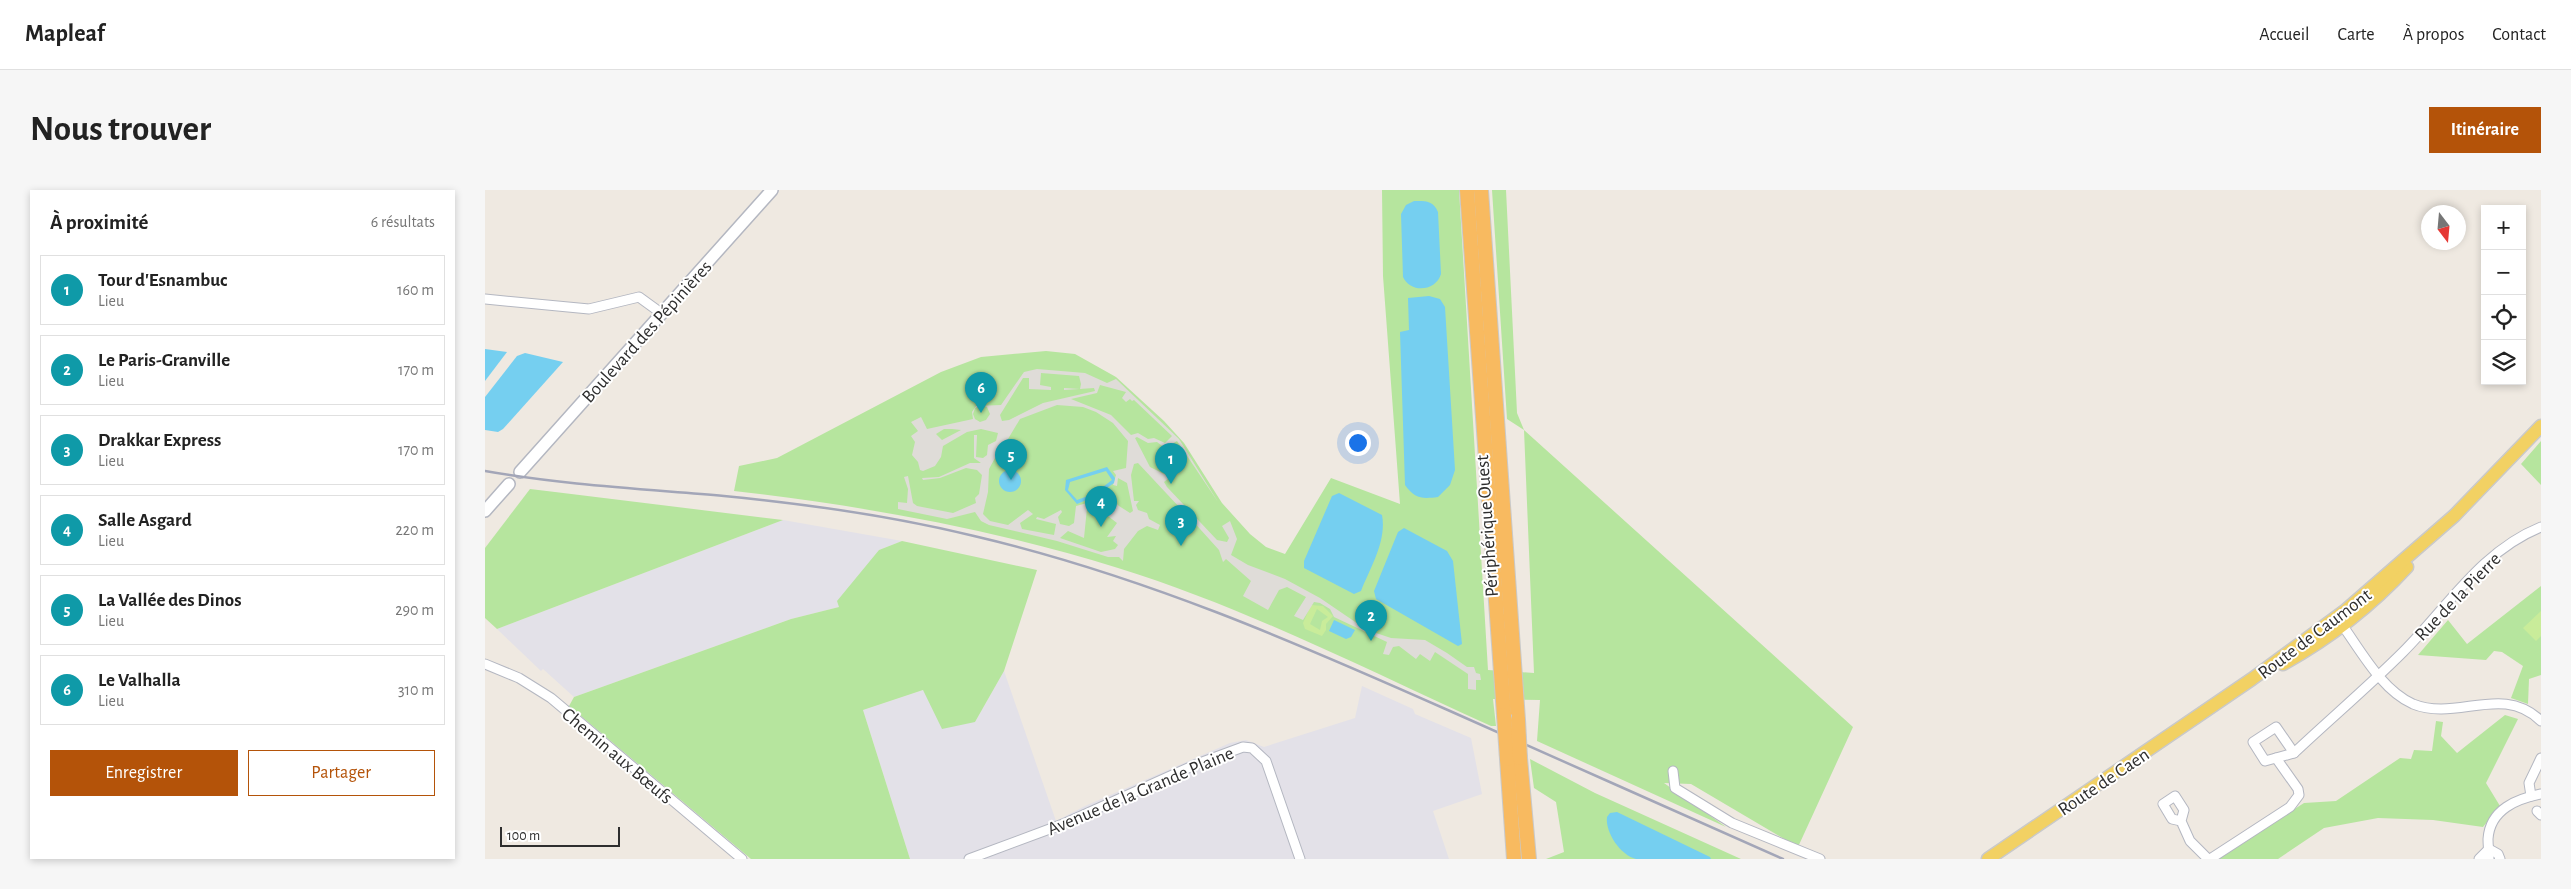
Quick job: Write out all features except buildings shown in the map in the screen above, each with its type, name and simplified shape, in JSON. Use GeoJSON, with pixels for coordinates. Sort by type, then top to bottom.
{"type":"FeatureCollection","features":[{"type":"Feature","properties":{"kind":"highway","name":"Périphérique Ouest"},"geometry":{"type":"LineString","coordinates":[[1467,190],[1501,670],[1518,720],[1513,759],[1514,859]]}},
{"type":"Feature","properties":{"kind":"highway","name":"Périphérique Ouest"},"geometry":{"type":"LineString","coordinates":[[1481,190],[1515,673],[1504,715],[1529,859]]}},
{"type":"Feature","properties":{"kind":"main road","name":"Boulevard des Pépinières"},"geometry":{"type":"LineString","coordinates":[[520,472],[772,190]]}},
{"type":"Feature","properties":{"kind":"main road","name":"Route de Caumont"},"geometry":{"type":"LineString","coordinates":[[2219,702],[2339,620],[2480,491],[2541,427]]}},
{"type":"Feature","properties":{"kind":"main road"},"geometry":{"type":"LineString","coordinates":[[485,511],[509,484]]}},
{"type":"Feature","properties":{"kind":"main road","name":"Route de Caen"},"geometry":{"type":"LineString","coordinates":[[1988,859],[2219,702]]}},
{"type":"Feature","properties":{"kind":"street"},"geometry":{"type":"LineString","coordinates":[[485,299],[589,309],[639,297],[661,314]]}},
{"type":"Feature","properties":{"kind":"street","name":"Rue de la Pierre"},"geometry":{"type":"LineString","coordinates":[[2294,753],[2413,641],[2488,560],[2517,539],[2541,527]]}},
{"type":"Feature","properties":{"kind":"street"},"geometry":{"type":"LineString","coordinates":[[2339,620],[2378,674],[2403,698],[2425,707],[2454,709],[2496,702],[2520,708],[2541,721]]}},
{"type":"Feature","properties":{"kind":"street","name":"Chemin aux Bœufs"},"geometry":{"type":"LineString","coordinates":[[485,664],[519,678],[551,698],[742,859]]}},
{"type":"Feature","properties":{"kind":"street"},"geometry":{"type":"LineString","coordinates":[[2276,727],[2294,753],[2276,758],[2265,761],[2253,742],[2276,727]]}},
{"type":"Feature","properties":{"kind":"street","name":"Avenue de la Grande Plaine"},"geometry":{"type":"LineString","coordinates":[[969,859],[1063,824],[1197,764],[1243,747],[1252,748],[1266,760],[1300,859]]}},
{"type":"Feature","properties":{"kind":"street"},"geometry":{"type":"LineString","coordinates":[[2181,820],[2190,842],[2209,859],[2290,807],[2296,800],[2298,789],[2276,758]]}},
{"type":"Feature","properties":{"kind":"street"},"geometry":{"type":"LineString","coordinates":[[2531,796],[2529,782],[2541,758]]}},
{"type":"Feature","properties":{"kind":"street"},"geometry":{"type":"LineString","coordinates":[[1673,771],[1675,788],[1713,813],[1751,832],[1820,859]]}},
{"type":"Feature","properties":{"kind":"street"},"geometry":{"type":"LineString","coordinates":[[2489,859],[2490,832],[2498,813],[2506,806],[2541,794]]}},
{"type":"Feature","properties":{"kind":"street"},"geometry":{"type":"LineString","coordinates":[[2479,859],[2489,848]]}},
{"type":"Feature","properties":{"kind":"street"},"geometry":{"type":"LineString","coordinates":[[2489,848],[2498,854],[2500,859]]}},
{"type":"Feature","properties":{"kind":"shaded area"},"geometry":{"type":"Polygon","coordinates":[[[1037,369],[1085,373],[1107,383],[1116,379],[1179,439],[1218,502],[1177,441],[1165,448],[1157,442],[1148,443],[1137,437],[1135,438],[1150,467],[1169,478],[1164,482],[1167,487],[1217,540],[1227,542],[1229,538],[1222,526],[1230,521],[1237,539],[1231,555],[1248,565],[1285,579],[1320,598],[1367,630],[1391,638],[1425,640],[1467,667],[1474,667],[1476,673],[1480,674],[1481,680],[1476,680],[1476,690],[1468,689],[1468,674],[1435,652],[1430,661],[1420,654],[1416,659],[1399,646],[1393,647],[1389,655],[1383,654],[1387,642],[1334,617],[1330,609],[1320,603],[1314,602],[1303,620],[1294,616],[1306,597],[1287,587],[1279,590],[1268,610],[1243,596],[1251,581],[1226,559],[1223,562],[1219,550],[1191,519],[1186,516],[1177,517],[1181,509],[1138,463],[1134,464],[1131,475],[1134,501],[1139,501],[1136,505],[1138,510],[1147,513],[1149,519],[1160,525],[1158,530],[1147,526],[1138,531],[1124,549],[1123,561],[1119,557],[1108,557],[1057,541],[989,525],[981,521],[975,512],[947,519],[898,509],[898,502],[907,503],[908,489],[904,477],[908,476],[913,503],[917,506],[953,513],[976,503],[975,498],[979,494],[982,475],[977,470],[966,468],[940,478],[923,480],[922,478],[939,477],[970,463],[981,463],[974,458],[974,435],[977,435],[976,457],[983,458],[987,455],[988,445],[996,441],[998,433],[981,429],[967,432],[943,446],[941,457],[935,466],[923,471],[920,470],[918,462],[912,455],[915,442],[911,436],[918,431],[911,422],[921,417],[927,429],[973,419],[972,412],[976,406],[980,406],[975,408],[973,414],[975,419],[980,422],[986,420],[990,414],[987,407],[984,406],[1001,405],[1024,372],[1037,369]],[[1041,373],[1040,385],[1051,387],[1051,390],[1029,389],[1029,378],[1023,378],[1000,415],[1002,421],[1009,420],[1043,403],[1095,391],[1094,388],[1080,389],[1079,376],[1041,373]],[[1100,385],[1097,393],[1071,399],[1111,415],[1131,435],[1138,433],[1148,439],[1154,438],[1165,443],[1172,436],[1134,400],[1130,399],[1126,402],[1122,398],[1126,392],[1100,385]],[[1057,405],[1020,419],[1002,449],[1017,459],[1013,460],[1003,456],[995,458],[989,469],[988,492],[983,514],[990,521],[1008,525],[1028,510],[1033,514],[1020,523],[1022,529],[1054,535],[1056,524],[1036,519],[1037,517],[1044,519],[1061,510],[1062,512],[1058,517],[1060,524],[1069,526],[1074,523],[1076,506],[1110,497],[1130,513],[1133,511],[1127,483],[1118,478],[1117,486],[1113,485],[1116,475],[1113,471],[1126,468],[1128,441],[1113,423],[1096,412],[1083,407],[1057,405]],[[944,429],[936,434],[942,440],[961,430],[944,429]],[[1097,502],[1087,508],[1084,538],[1068,531],[1060,538],[1101,552],[1115,549],[1118,545],[1113,541],[1116,536],[1107,537],[1117,523],[1104,513],[1108,509],[1107,503],[1097,502]]]}},
{"type":"Feature","properties":{"kind":"shaded area"},"geometry":{"type":"Polygon","coordinates":[[[783,520],[902,541],[879,550],[839,607],[791,619],[574,697],[543,669],[541,671],[497,629],[783,520]]]}},
{"type":"Feature","properties":{"kind":"shaded area"},"geometry":{"type":"Polygon","coordinates":[[[1004,671],[1056,821],[1085,806],[1230,743],[1246,740],[1264,747],[1355,718],[1362,686],[1413,709],[1415,714],[1471,738],[1482,794],[1433,811],[1449,859],[910,859],[863,710],[923,690],[975,722],[1004,671]]]}},
{"type":"Feature","properties":{"kind":"green space"},"geometry":{"type":"Polygon","coordinates":[[[1382,190],[1459,190],[1488,670],[1534,673],[1524,430],[1853,727],[1798,847],[1691,784],[1664,783],[1726,827],[1537,741],[1540,700],[1493,699],[1496,726],[1491,726],[1261,621],[1166,584],[1118,568],[976,530],[831,504],[734,491],[739,466],[777,458],[941,372],[981,357],[1046,351],[1075,354],[1116,377],[1164,421],[1184,443],[1222,503],[1250,534],[1266,547],[1285,554],[1331,478],[1400,504],[1383,276],[1382,190]]]}},
{"type":"Feature","properties":{"kind":"green space"},"geometry":{"type":"Polygon","coordinates":[[[1492,190],[1506,190],[1517,413],[1524,430],[1507,419],[1492,190]]]}},
{"type":"Feature","properties":{"kind":"green space"},"geometry":{"type":"Polygon","coordinates":[[[2541,441],[2541,485],[2521,464],[2541,441]]]}},
{"type":"Feature","properties":{"kind":"green space"},"geometry":{"type":"Polygon","coordinates":[[[530,489],[783,520],[497,629],[485,618],[485,548],[530,489]]]}},
{"type":"Feature","properties":{"kind":"green space"},"geometry":{"type":"Polygon","coordinates":[[[902,541],[1037,570],[1004,671],[975,722],[942,729],[923,690],[863,710],[910,859],[751,859],[569,706],[574,697],[791,619],[839,607],[837,601],[879,550],[902,541]]]}},
{"type":"Feature","properties":{"kind":"green space"},"geometry":{"type":"Polygon","coordinates":[[[2541,586],[2541,675],[2529,679],[2528,704],[2511,698],[2523,666],[2502,652],[2494,651],[2486,660],[2418,655],[2448,620],[2467,644],[2541,586]]]}},
{"type":"Feature","properties":{"kind":"green space"},"geometry":{"type":"Polygon","coordinates":[[[1311,605],[1323,606],[1333,616],[1326,624],[1326,630],[1322,636],[1305,629],[1303,623],[1311,605]],[[1317,609],[1310,624],[1320,630],[1322,621],[1328,617],[1317,609]]]}},
{"type":"Feature","properties":{"kind":"green space"},"geometry":{"type":"Polygon","coordinates":[[[2541,611],[2541,636],[2536,641],[2523,628],[2541,611]]]}},
{"type":"Feature","properties":{"kind":"green space"},"geometry":{"type":"Polygon","coordinates":[[[2505,715],[2518,719],[2486,783],[2500,806],[2483,827],[2433,820],[2378,818],[2324,828],[2278,859],[2217,859],[2304,803],[2336,801],[2400,758],[2411,759],[2414,750],[2432,751],[2436,721],[2443,722],[2441,736],[2457,753],[2505,715]]]}},
{"type":"Feature","properties":{"kind":"green space"},"geometry":{"type":"Polygon","coordinates":[[[1530,759],[1595,793],[1741,859],[1546,859],[1564,852],[1556,802],[1534,788],[1530,759]]]}},
{"type":"Feature","properties":{"kind":"water"},"geometry":{"type":"Polygon","coordinates":[[[1414,201],[1431,203],[1438,212],[1441,274],[1434,284],[1423,288],[1412,286],[1403,277],[1401,214],[1406,205],[1414,201]]]}},
{"type":"Feature","properties":{"kind":"water"},"geometry":{"type":"Polygon","coordinates":[[[1429,296],[1440,299],[1445,307],[1455,470],[1450,485],[1438,497],[1427,498],[1419,497],[1412,493],[1405,485],[1400,332],[1409,330],[1408,298],[1429,296]]]}},
{"type":"Feature","properties":{"kind":"water"},"geometry":{"type":"Polygon","coordinates":[[[485,349],[507,352],[485,381],[485,349]]]}},
{"type":"Feature","properties":{"kind":"water"},"geometry":{"type":"Polygon","coordinates":[[[525,353],[563,362],[503,429],[498,432],[485,430],[485,397],[517,356],[525,353]]]}},
{"type":"Feature","properties":{"kind":"water"},"geometry":{"type":"Polygon","coordinates":[[[1107,467],[1115,478],[1114,483],[1101,492],[1099,490],[1112,480],[1106,471],[1070,482],[1068,490],[1077,500],[1096,493],[1098,495],[1077,504],[1065,490],[1066,480],[1107,467]]]}},
{"type":"Feature","properties":{"kind":"water"},"geometry":{"type":"Polygon","coordinates":[[[1010,470],[1020,477],[1021,481],[1014,491],[1010,492],[1000,485],[999,481],[1006,471],[1010,470]]]}},
{"type":"Feature","properties":{"kind":"water"},"geometry":{"type":"Polygon","coordinates":[[[1339,493],[1382,515],[1382,535],[1377,554],[1361,591],[1354,594],[1304,568],[1304,561],[1332,496],[1339,493]]]}},
{"type":"Feature","properties":{"kind":"water"},"geometry":{"type":"Polygon","coordinates":[[[1404,528],[1447,551],[1453,561],[1462,644],[1458,646],[1376,599],[1374,591],[1398,532],[1404,528]]]}},
{"type":"Feature","properties":{"kind":"water"},"geometry":{"type":"Polygon","coordinates":[[[1334,620],[1355,630],[1351,637],[1346,639],[1329,631],[1334,620]]]}},
{"type":"Feature","properties":{"kind":"water"},"geometry":{"type":"Polygon","coordinates":[[[1617,812],[1711,859],[1636,859],[1630,857],[1619,848],[1608,829],[1607,817],[1610,813],[1617,812]]]}},
{"type":"Feature","properties":{"kind":"railway"},"geometry":{"type":"LineString","coordinates":[[485,471],[574,483],[755,499],[912,522],[1036,552],[1097,570],[1217,612],[1334,660],[1783,859]]}},
{"type":"Feature","properties":{"kind":"place","name":"Le Valhalla"},"geometry":{"type":"Point","coordinates":[981,413]}},
{"type":"Feature","properties":{"kind":"place","name":"La Vallée des Dinos"},"geometry":{"type":"Point","coordinates":[1011,480]}},
{"type":"Feature","properties":{"kind":"place","name":"Tour d'Esnambuc"},"geometry":{"type":"Point","coordinates":[1171,484]}},
{"type":"Feature","properties":{"kind":"place","name":"Salle Asgard"},"geometry":{"type":"Point","coordinates":[1101,527]}},
{"type":"Feature","properties":{"kind":"place","name":"Drakkar Express"},"geometry":{"type":"Point","coordinates":[1181,546]}},
{"type":"Feature","properties":{"kind":"place","name":"Le Paris-Granville"},"geometry":{"type":"Point","coordinates":[1371,641]}}]}
